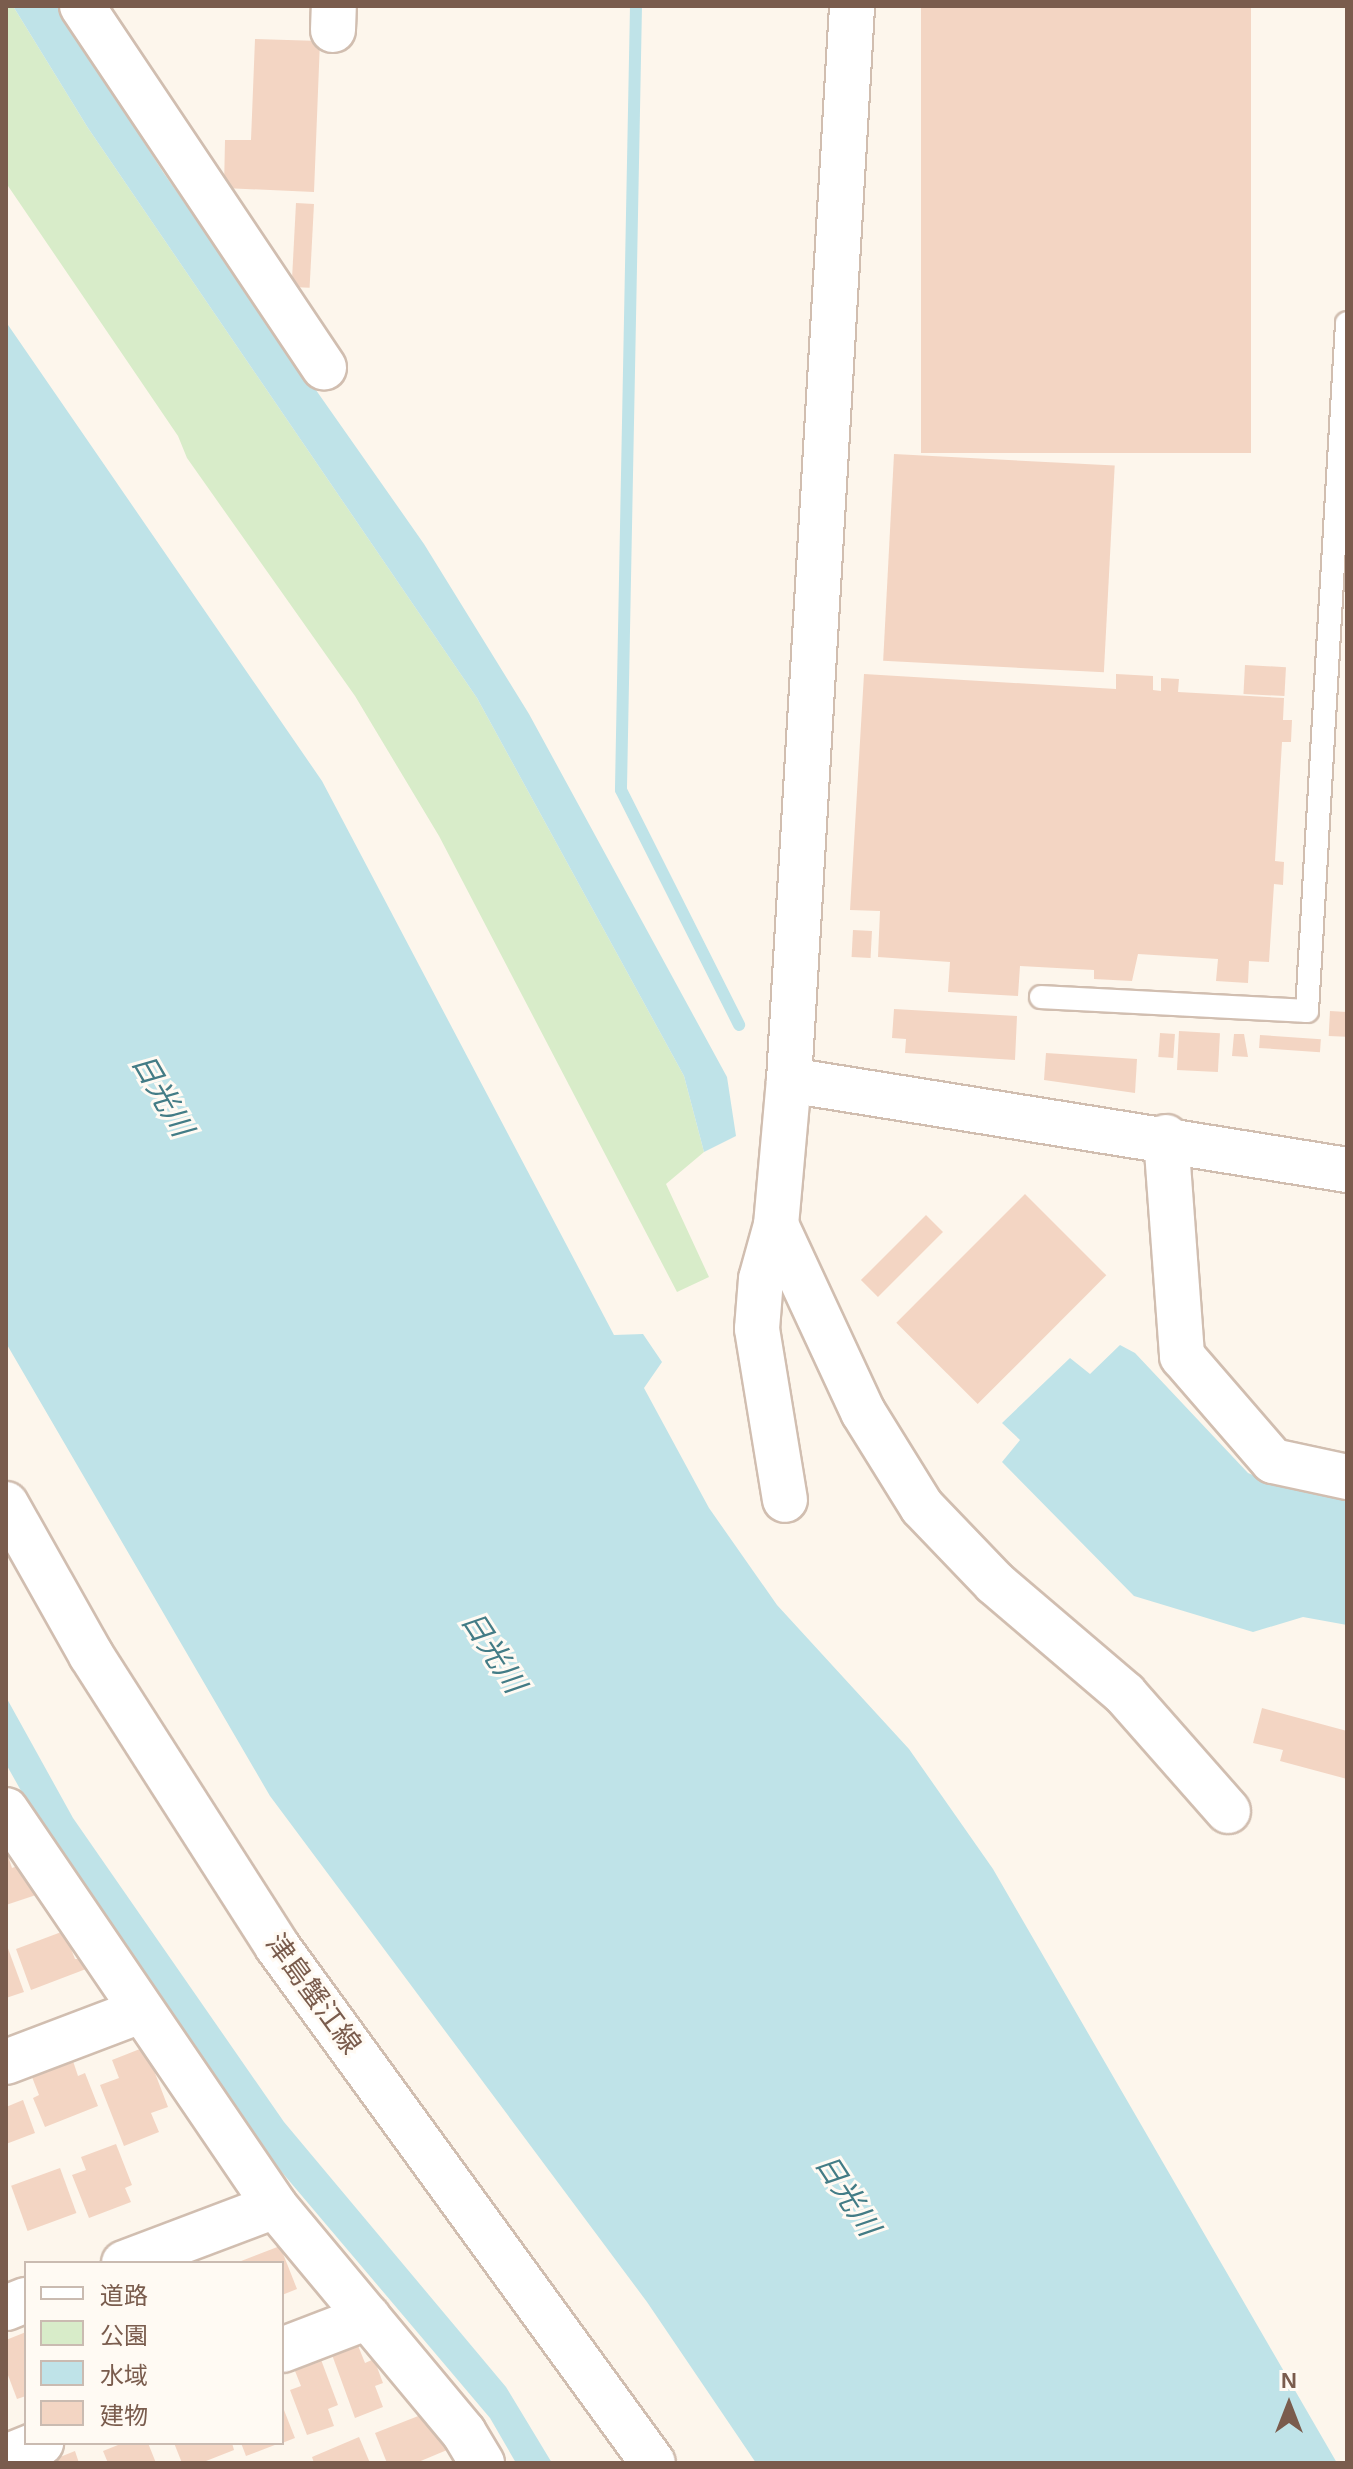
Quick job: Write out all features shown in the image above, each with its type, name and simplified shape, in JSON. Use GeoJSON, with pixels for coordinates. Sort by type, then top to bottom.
{"type":"FeatureCollection","features":[{"type":"Feature","properties":{"kind":"street"},"geometry":{"type":"LineString","coordinates":[[82,6],[324,368]]}},
{"type":"Feature","properties":{"kind":"street"},"geometry":{"type":"LineString","coordinates":[[785,1500],[757,1329],[761,1279],[776,1225],[789,1080],[852,6]]}},
{"type":"Feature","properties":{"kind":"street"},"geometry":{"type":"LineString","coordinates":[[789,1080],[1166,1137],[1347,1170]]}},
{"type":"Feature","properties":{"kind":"street"},"geometry":{"type":"LineString","coordinates":[[1166,1137],[1182,1356],[1273,1461],[1341,1476]]}},
{"type":"Feature","properties":{"kind":"street"},"geometry":{"type":"LineString","coordinates":[[776,1225],[863,1412],[922,1507],[995,1583],[1125,1694],[1228,1811]]}},
{"type":"Feature","properties":{"kind":"street","name":"津島蟹江線"},"geometry":{"type":"LineString","coordinates":[[6,1504],[91,1655],[277,1946],[653,2463]]}},
{"type":"Feature","properties":{"kind":"street"},"geometry":{"type":"LineString","coordinates":[[6,1812],[275,2206],[464,2433],[482,2463]]}},
{"type":"Feature","properties":{"kind":"street"},"geometry":{"type":"LineString","coordinates":[[6,2062],[140,2011]]}},
{"type":"Feature","properties":{"kind":"street"},"geometry":{"type":"LineString","coordinates":[[129,2261],[275,2206]]}},
{"type":"Feature","properties":{"kind":"street"},"geometry":{"type":"LineString","coordinates":[[284,2349],[368,2317]]}},
{"type":"Feature","properties":{"kind":"street"},"geometry":{"type":"LineString","coordinates":[[6,2457],[36,2445]]}},
{"type":"Feature","properties":{"kind":"lane"},"geometry":{"type":"LineString","coordinates":[[1041,997],[1307,1011],[1347,323]]}},
{"type":"Feature","properties":{"kind":"green space"},"geometry":{"type":"Polygon","coordinates":[[[6,6],[13,6],[88,128],[477,698],[684,1076],[704,1152],[666,1184],[709,1277],[677,1292],[439,836],[355,696],[187,458],[178,436],[6,183],[6,6]]]}},
{"type":"Feature","properties":{"kind":"water"},"geometry":{"type":"Polygon","coordinates":[[[13,6],[57,6],[163,172],[424,544],[529,714],[727,1077],[736,1136],[704,1152],[684,1076],[477,698],[88,128],[13,6]]]}},
{"type":"Feature","properties":{"kind":"water","name":"日光川"},"geometry":{"type":"Polygon","coordinates":[[[6,322],[322,781],[614,1335],[643,1334],[662,1362],[644,1388],[709,1508],[777,1605],[909,1749],[993,1869],[1337,2463],[756,2463],[647,2302],[270,1796],[6,1343],[6,322]]]}},
{"type":"Feature","properties":{"kind":"water"},"geometry":{"type":"Polygon","coordinates":[[[1120,1345],[1135,1353],[1248,1473],[1267,1481],[1343,1456],[1347,1450],[1347,1625],[1303,1617],[1253,1632],[1134,1596],[1002,1462],[1020,1440],[1002,1423],[1070,1358],[1090,1374],[1120,1345]]]}},
{"type":"Feature","properties":{"kind":"water"},"geometry":{"type":"Polygon","coordinates":[[[6,1697],[73,1818],[284,2122],[506,2387],[552,2463],[516,2463],[490,2418],[269,2157],[47,1837],[6,1764],[6,1697]]]}},
{"type":"Feature","properties":{"kind":"building"},"geometry":{"type":"Polygon","coordinates":[[[921,6],[1251,6],[1251,453],[921,453],[921,6]]]}},
{"type":"Feature","properties":{"kind":"building"},"geometry":{"type":"Polygon","coordinates":[[[255,39],[320,41],[314,192],[224,188],[225,140],[251,140],[255,39]]]}},
{"type":"Feature","properties":{"kind":"building"},"geometry":{"type":"Polygon","coordinates":[[[296,203],[314,204],[310,288],[292,287],[296,203]]]}},
{"type":"Feature","properties":{"kind":"building"},"geometry":{"type":"Polygon","coordinates":[[[894,454],[1115,466],[1104,672],[883,661],[894,454]]]}},
{"type":"Feature","properties":{"kind":"building"},"geometry":{"type":"Polygon","coordinates":[[[1245,665],[1286,667],[1284,696],[1243,694],[1245,665]]]}},
{"type":"Feature","properties":{"kind":"building"},"geometry":{"type":"Polygon","coordinates":[[[864,674],[1116,689],[1116,674],[1153,676],[1153,690],[1161,691],[1161,678],[1179,679],[1178,692],[1284,698],[1283,720],[1292,720],[1291,742],[1282,742],[1275,861],[1284,862],[1283,885],[1274,884],[1269,962],[1249,961],[1248,983],[1216,981],[1218,959],[1138,954],[1132,981],[1094,979],[1094,970],[1020,966],[1018,996],[948,992],[950,962],[878,957],[880,911],[850,910],[864,674]]]}},
{"type":"Feature","properties":{"kind":"building"},"geometry":{"type":"Polygon","coordinates":[[[853,930],[872,931],[871,958],[852,957],[853,930]]]}},
{"type":"Feature","properties":{"kind":"building"},"geometry":{"type":"Polygon","coordinates":[[[894,1009],[1017,1016],[1015,1060],[905,1053],[906,1039],[892,1038],[894,1009]]]}},
{"type":"Feature","properties":{"kind":"building"},"geometry":{"type":"Polygon","coordinates":[[[1330,1011],[1347,1012],[1346,1037],[1329,1036],[1330,1011]]]}},
{"type":"Feature","properties":{"kind":"building"},"geometry":{"type":"Polygon","coordinates":[[[1179,1031],[1220,1033],[1218,1072],[1177,1070],[1179,1031]]]}},
{"type":"Feature","properties":{"kind":"building"},"geometry":{"type":"Polygon","coordinates":[[[1160,1033],[1175,1034],[1173,1058],[1158,1057],[1160,1033]]]}},
{"type":"Feature","properties":{"kind":"building"},"geometry":{"type":"Polygon","coordinates":[[[1234,1034],[1244,1034],[1248,1057],[1232,1056],[1234,1034]]]}},
{"type":"Feature","properties":{"kind":"building"},"geometry":{"type":"Polygon","coordinates":[[[1260,1035],[1321,1039],[1320,1052],[1259,1048],[1260,1035]]]}},
{"type":"Feature","properties":{"kind":"building"},"geometry":{"type":"Polygon","coordinates":[[[1046,1053],[1137,1059],[1135,1093],[1044,1080],[1046,1053]]]}},
{"type":"Feature","properties":{"kind":"building"},"geometry":{"type":"Polygon","coordinates":[[[1025,1194],[1106,1275],[978,1404],[896,1323],[1025,1194]]]}},
{"type":"Feature","properties":{"kind":"building"},"geometry":{"type":"Polygon","coordinates":[[[926,1215],[943,1232],[878,1297],[861,1280],[926,1215]]]}},
{"type":"Feature","properties":{"kind":"building"},"geometry":{"type":"Polygon","coordinates":[[[1262,1708],[1347,1731],[1347,1779],[1280,1761],[1283,1750],[1253,1743],[1262,1708]]]}},
{"type":"Feature","properties":{"kind":"building"},"geometry":{"type":"Polygon","coordinates":[[[6,1850],[12,1868],[26,1863],[36,1895],[6,1905],[6,1850]]]}},
{"type":"Feature","properties":{"kind":"building"},"geometry":{"type":"Polygon","coordinates":[[[64,1931],[75,1959],[82,1959],[86,1969],[31,1990],[16,1949],[64,1931]]]}},
{"type":"Feature","properties":{"kind":"building"},"geometry":{"type":"Polygon","coordinates":[[[6,1943],[24,1992],[6,1998],[6,1943]]]}},
{"type":"Feature","properties":{"kind":"building"},"geometry":{"type":"Polygon","coordinates":[[[145,2047],[168,2107],[151,2113],[159,2132],[124,2146],[100,2085],[119,2078],[112,2060],[145,2047]]]}},
{"type":"Feature","properties":{"kind":"building"},"geometry":{"type":"Polygon","coordinates":[[[73,2061],[78,2076],[85,2073],[98,2106],[45,2127],[33,2098],[39,2095],[32,2077],[73,2061]]]}},
{"type":"Feature","properties":{"kind":"building"},"geometry":{"type":"Polygon","coordinates":[[[23,2100],[35,2133],[6,2144],[6,2107],[23,2100]]]}},
{"type":"Feature","properties":{"kind":"building"},"geometry":{"type":"Polygon","coordinates":[[[116,2144],[132,2185],[125,2188],[131,2202],[89,2218],[72,2175],[86,2170],[81,2157],[116,2144]]]}},
{"type":"Feature","properties":{"kind":"building"},"geometry":{"type":"Polygon","coordinates":[[[60,2168],[76,2213],[28,2231],[11,2186],[60,2168]]]}},
{"type":"Feature","properties":{"kind":"building"},"geometry":{"type":"Polygon","coordinates":[[[280,2246],[297,2289],[284,2294],[284,2261],[241,2261],[280,2246]]]}},
{"type":"Feature","properties":{"kind":"building"},"geometry":{"type":"Polygon","coordinates":[[[24,2333],[24,2397],[17,2399],[6,2370],[6,2340],[24,2333]]]}},
{"type":"Feature","properties":{"kind":"building"},"geometry":{"type":"Polygon","coordinates":[[[357,2343],[365,2363],[374,2359],[383,2383],[375,2386],[383,2407],[355,2418],[331,2352],[357,2343]]]}},
{"type":"Feature","properties":{"kind":"building"},"geometry":{"type":"Polygon","coordinates":[[[320,2357],[338,2405],[328,2409],[334,2426],[307,2435],[290,2390],[301,2386],[293,2366],[320,2357]]]}},
{"type":"Feature","properties":{"kind":"building"},"geometry":{"type":"Polygon","coordinates":[[[284,2410],[295,2438],[284,2442],[284,2410]]]}},
{"type":"Feature","properties":{"kind":"building"},"geometry":{"type":"Polygon","coordinates":[[[431,2411],[447,2450],[416,2463],[387,2463],[375,2433],[431,2411]]]}},
{"type":"Feature","properties":{"kind":"building"},"geometry":{"type":"Polygon","coordinates":[[[359,2437],[370,2463],[314,2463],[312,2457],[359,2437]]]}},
{"type":"Feature","properties":{"kind":"building"},"geometry":{"type":"Polygon","coordinates":[[[118,2445],[149,2445],[156,2463],[108,2463],[103,2451],[118,2445]]]}},
{"type":"Feature","properties":{"kind":"building"},"geometry":{"type":"Polygon","coordinates":[[[175,2445],[233,2445],[234,2450],[201,2463],[182,2463],[175,2445]]]}},
{"type":"Feature","properties":{"kind":"building"},"geometry":{"type":"Polygon","coordinates":[[[242,2445],[275,2445],[246,2456],[242,2445]]]}},
{"type":"Feature","properties":{"kind":"building"},"geometry":{"type":"Polygon","coordinates":[[[75,2451],[79,2463],[45,2463],[75,2451]]]}},
{"type":"Feature","properties":{"kind":"waterway"},"geometry":{"type":"LineString","coordinates":[[636,6],[621,790],[739,1025]]}}]}
